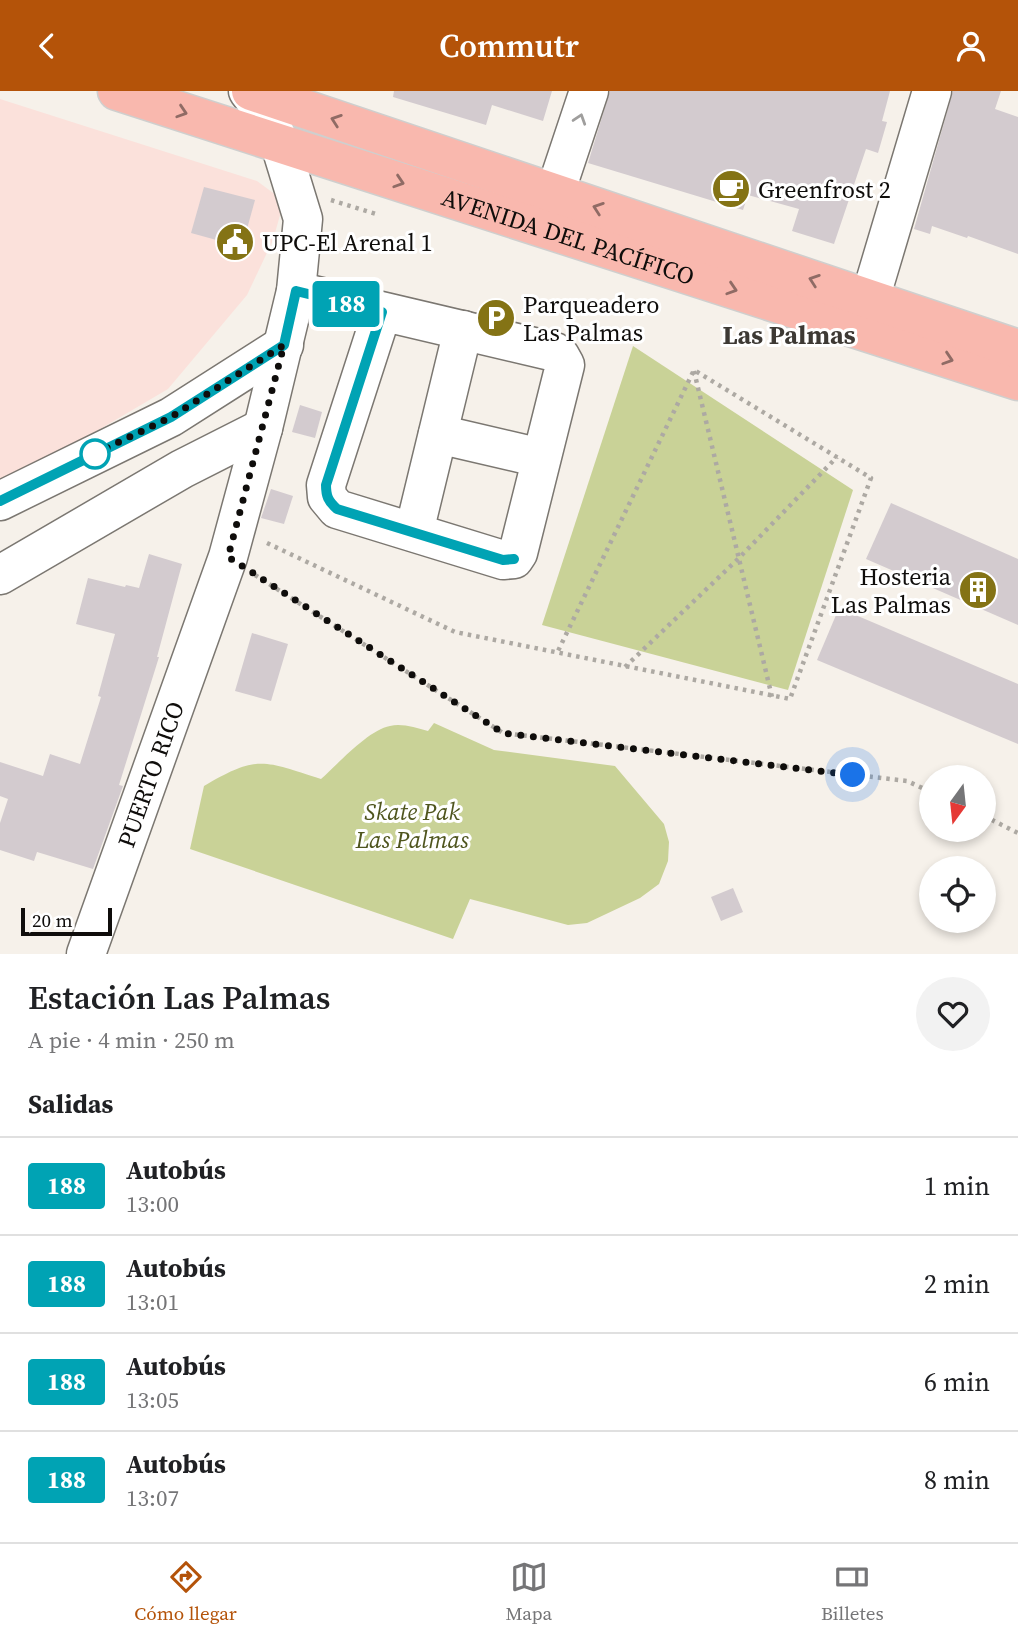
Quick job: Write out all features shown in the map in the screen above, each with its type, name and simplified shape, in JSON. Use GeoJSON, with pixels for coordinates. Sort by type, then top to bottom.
{"type":"FeatureCollection","features":[{"type":"Feature","properties":{"kind":"main road","name":"AVENIDA DEL PACÍFICO"},"geometry":{"type":"LineString","coordinates":[[117,91],[1018,381]]}},
{"type":"Feature","properties":{"kind":"main road","name":"AVENIDA DEL PACÍFICO"},"geometry":{"type":"LineString","coordinates":[[250,91],[1018,349]]}},
{"type":"Feature","properties":{"kind":"street","name":"PUERTO RICO"},"geometry":{"type":"LineString","coordinates":[[86,954],[215,596],[263,429],[296,291],[303,219],[280,144],[266,114],[250,91]]}},
{"type":"Feature","properties":{"kind":"street"},"geometry":{"type":"LineString","coordinates":[[555,193],[589,91]]}},
{"type":"Feature","properties":{"kind":"street"},"geometry":{"type":"LineString","coordinates":[[870,299],[932,91]]}},
{"type":"Feature","properties":{"kind":"street"},"geometry":{"type":"LineString","coordinates":[[296,291],[555,352],[563,360],[565,365],[514,559],[503,560],[337,509],[327,497],[326,485],[382,312]]}},
{"type":"Feature","properties":{"kind":"street"},"geometry":{"type":"LineString","coordinates":[[414,533],[463,330]]}},
{"type":"Feature","properties":{"kind":"street"},"geometry":{"type":"LineString","coordinates":[[0,501],[171,417],[284,345]]}},
{"type":"Feature","properties":{"kind":"street"},"geometry":{"type":"LineString","coordinates":[[0,575],[182,469],[263,429]]}},
{"type":"Feature","properties":{"kind":"street"},"geometry":{"type":"LineString","coordinates":[[438,434],[541,459]]}},
{"type":"Feature","properties":{"kind":"path"},"geometry":{"type":"LineString","coordinates":[[231,543],[455,632],[790,699],[871,478],[694,370]]}},
{"type":"Feature","properties":{"kind":"path"},"geometry":{"type":"LineString","coordinates":[[694,370],[772,697]]}},
{"type":"Feature","properties":{"kind":"path"},"geometry":{"type":"LineString","coordinates":[[558,652],[694,370]]}},
{"type":"Feature","properties":{"kind":"path"},"geometry":{"type":"LineString","coordinates":[[625,667],[739,558],[837,457]]}},
{"type":"Feature","properties":{"kind":"path"},"geometry":{"type":"LineString","coordinates":[[231,543],[503,733],[907,781],[919,786]]}},
{"type":"Feature","properties":{"kind":"path"},"geometry":{"type":"LineString","coordinates":[[996,822],[1018,832]]}},
{"type":"Feature","properties":{"kind":"shaded area"},"geometry":{"type":"Polygon","coordinates":[[[0,99],[257,181],[284,201],[273,240],[247,295],[168,389],[0,488],[0,99]]]}},
{"type":"Feature","properties":{"kind":"green space"},"geometry":{"type":"Polygon","coordinates":[[[633,346],[853,490],[788,690],[542,625],[633,346]]]}},
{"type":"Feature","properties":{"kind":"green space","name":"Skate Pak Las Palmas"},"geometry":{"type":"Polygon","coordinates":[[[434,723],[494,750],[615,766],[664,824],[669,842],[668,861],[659,884],[640,898],[587,923],[568,925],[470,899],[453,939],[190,849],[204,786],[222,776],[250,765],[261,764],[286,768],[321,779],[363,741],[381,729],[399,725],[428,731],[434,723]]]}},
{"type":"Feature","properties":{"kind":"building"},"geometry":{"type":"Polygon","coordinates":[[[394,91],[552,91],[543,121],[492,105],[486,125],[393,97],[394,91]]]}},
{"type":"Feature","properties":{"kind":"building"},"geometry":{"type":"Polygon","coordinates":[[[610,91],[890,91],[882,121],[887,122],[878,153],[866,149],[834,244],[792,231],[799,209],[748,195],[743,210],[588,163],[610,91]]]}},
{"type":"Feature","properties":{"kind":"building"},"geometry":{"type":"Polygon","coordinates":[[[953,91],[1001,91],[995,109],[1018,117],[1018,254],[932,226],[930,234],[914,229],[953,91]]]}},
{"type":"Feature","properties":{"kind":"building"},"geometry":{"type":"Polygon","coordinates":[[[204,187],[255,200],[242,247],[191,233],[204,187]]]}},
{"type":"Feature","properties":{"kind":"building"},"geometry":{"type":"Polygon","coordinates":[[[300,405],[322,412],[315,438],[292,432],[300,405]]]}},
{"type":"Feature","properties":{"kind":"building"},"geometry":{"type":"Polygon","coordinates":[[[271,489],[293,496],[284,524],[261,518],[271,489]]]}},
{"type":"Feature","properties":{"kind":"building","name":"Hosteria Las Palmas"},"geometry":{"type":"Polygon","coordinates":[[[891,503],[1018,559],[1018,625],[866,559],[891,503]]]}},
{"type":"Feature","properties":{"kind":"building"},"geometry":{"type":"Polygon","coordinates":[[[149,554],[182,564],[159,657],[119,785],[123,786],[93,869],[37,852],[34,861],[0,850],[0,823],[8,799],[0,796],[0,762],[43,776],[50,754],[80,764],[101,697],[98,696],[115,634],[76,624],[88,578],[139,588],[149,554]]]}},
{"type":"Feature","properties":{"kind":"building"},"geometry":{"type":"Polygon","coordinates":[[[839,608],[1018,684],[1018,744],[817,660],[839,608]]]}},
{"type":"Feature","properties":{"kind":"building"},"geometry":{"type":"Polygon","coordinates":[[[252,633],[288,644],[271,701],[235,691],[252,633]]]}},
{"type":"Feature","properties":{"kind":"building"},"geometry":{"type":"Polygon","coordinates":[[[733,888],[743,912],[721,921],[711,897],[733,888]]]}},
{"type":"Feature","properties":{"kind":"bus line","name":"188"},"geometry":{"type":"LineString","coordinates":[[0,501],[171,417],[284,345],[296,291],[382,312],[326,485],[330,503],[337,509],[503,560],[514,559]]}},
{"type":"Feature","properties":{"kind":"place","name":"Greenfrost 2"},"geometry":{"type":"Point","coordinates":[731,189]}},
{"type":"Feature","properties":{"kind":"place","name":"UPC-El Arenal 1"},"geometry":{"type":"Point","coordinates":[235,242]}},
{"type":"Feature","properties":{"kind":"place","name":"Parqueadero Las Palmas"},"geometry":{"type":"Point","coordinates":[496,318]}},
{"type":"Feature","properties":{"kind":"place","name":"Hosteria Las Palmas"},"geometry":{"type":"Point","coordinates":[978,590]}},
{"type":"Feature","properties":{"kind":"district","name":"Las Palmas"},"geometry":{"type":"Point","coordinates":[789,335]}},
{"type":"Feature","properties":{"kind":"route"},"geometry":{"type":"LineString","coordinates":[[95,454],[84,459],[171,417],[284,345],[228,557],[503,733],[853,775]]}}]}
